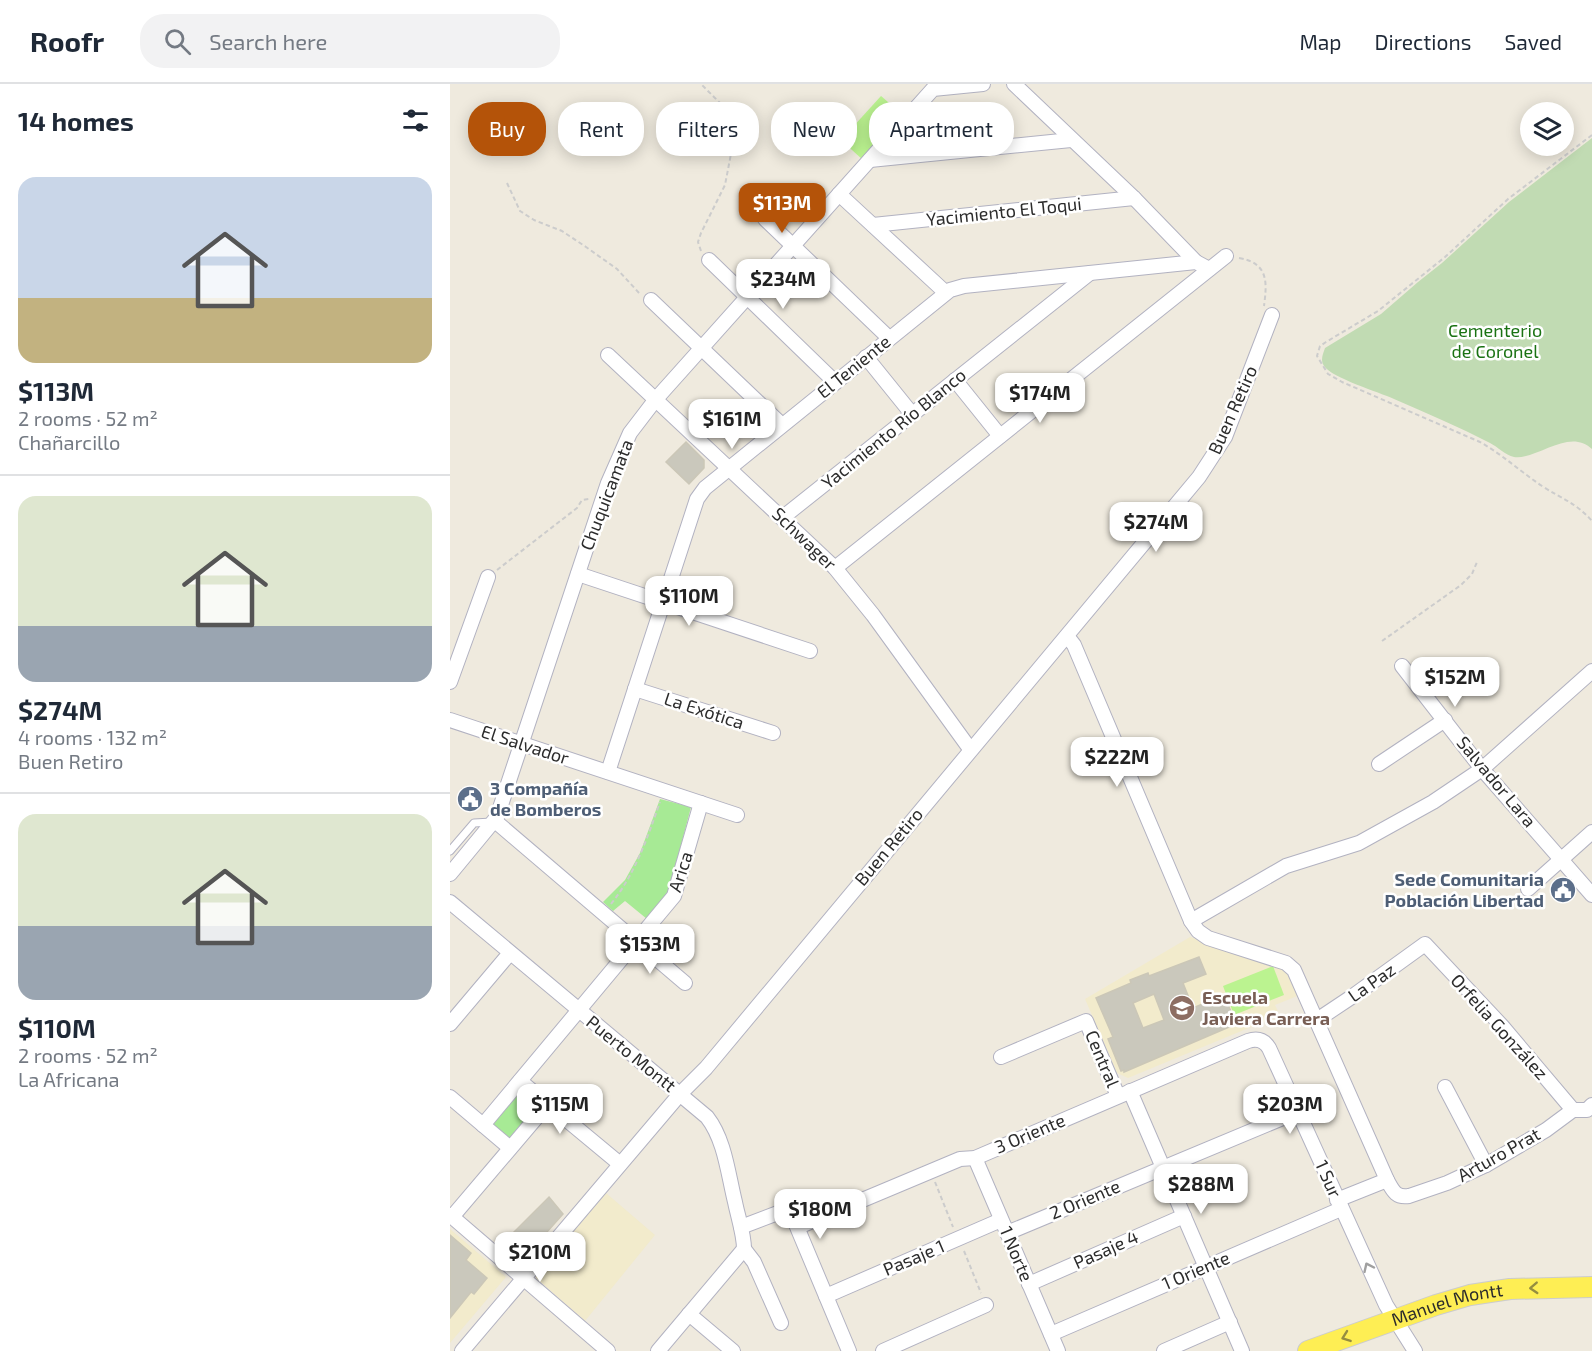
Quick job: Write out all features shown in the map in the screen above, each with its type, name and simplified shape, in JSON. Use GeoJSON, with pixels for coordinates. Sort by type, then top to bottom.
{"type":"FeatureCollection","features":[{"type":"Feature","properties":{"kind":"main road","name":"Manuel Montt"},"geometry":{"type":"LineString","coordinates":[[1308,1351],[1455,1299],[1490,1292],[1538,1287],[1592,1287]]}},
{"type":"Feature","properties":{"kind":"street","name":"Chuquicamata"},"geometry":{"type":"LineString","coordinates":[[495,821],[604,494],[630,433],[656,399],[933,89],[983,84]]}},
{"type":"Feature","properties":{"kind":"street"},"geometry":{"type":"LineString","coordinates":[[1014,84],[1134,198],[1196,262],[1209,269]]}},
{"type":"Feature","properties":{"kind":"street"},"geometry":{"type":"LineString","coordinates":[[870,159],[1071,140]]}},
{"type":"Feature","properties":{"kind":"street"},"geometry":{"type":"LineString","coordinates":[[839,194],[945,292]]}},
{"type":"Feature","properties":{"kind":"street","name":"Yacimiento El Toqui"},"geometry":{"type":"LineString","coordinates":[[873,225],[1134,198]]}},
{"type":"Feature","properties":{"kind":"street"},"geometry":{"type":"LineString","coordinates":[[765,219],[889,338]]}},
{"type":"Feature","properties":{"kind":"street"},"geometry":{"type":"LineString","coordinates":[[835,568],[1226,255]]}},
{"type":"Feature","properties":{"kind":"street"},"geometry":{"type":"LineString","coordinates":[[709,260],[835,382]]}},
{"type":"Feature","properties":{"kind":"street","name":"El Teniente"},"geometry":{"type":"LineString","coordinates":[[608,772],[700,493],[945,292],[964,286],[1196,262]]}},
{"type":"Feature","properties":{"kind":"street","name":"Yacimiento Río Blanco"},"geometry":{"type":"LineString","coordinates":[[782,518],[1090,273]]}},
{"type":"Feature","properties":{"kind":"street"},"geometry":{"type":"LineString","coordinates":[[651,300],[782,425]]}},
{"type":"Feature","properties":{"kind":"street","name":"Buen Retiro"},"geometry":{"type":"LineString","coordinates":[[462,1351],[680,1094],[705,1068],[1179,502],[1218,451],[1231,423],[1268,311]]}},
{"type":"Feature","properties":{"kind":"street","name":"Schwager"},"geometry":{"type":"LineString","coordinates":[[608,355],[835,568],[873,615],[970,749]]}},
{"type":"Feature","properties":{"kind":"street"},"geometry":{"type":"LineString","coordinates":[[866,357],[912,414]]}},
{"type":"Feature","properties":{"kind":"street"},"geometry":{"type":"LineString","coordinates":[[955,380],[1000,436]]}},
{"type":"Feature","properties":{"kind":"street"},"geometry":{"type":"LineString","coordinates":[[578,574],[810,651]]}},
{"type":"Feature","properties":{"kind":"street"},"geometry":{"type":"LineString","coordinates":[[450,682],[488,577]]}},
{"type":"Feature","properties":{"kind":"street"},"geometry":{"type":"LineString","coordinates":[[1067,636],[1074,645],[1191,921],[1198,931],[1208,938],[1290,966],[1317,1020],[1387,1179]]}},
{"type":"Feature","properties":{"kind":"street","name":"Salvador Lara"},"geometry":{"type":"LineString","coordinates":[[1402,666],[1482,769],[1592,895]]}},
{"type":"Feature","properties":{"kind":"street"},"geometry":{"type":"LineString","coordinates":[[1191,921],[1286,866],[1350,846],[1433,802],[1482,769],[1592,671]]}},
{"type":"Feature","properties":{"kind":"street","name":"La Exótica"},"geometry":{"type":"LineString","coordinates":[[635,688],[772,733]]}},
{"type":"Feature","properties":{"kind":"street","name":"El Salvador"},"geometry":{"type":"LineString","coordinates":[[450,720],[737,815]]}},
{"type":"Feature","properties":{"kind":"street"},"geometry":{"type":"LineString","coordinates":[[1379,764],[1445,720]]}},
{"type":"Feature","properties":{"kind":"street","name":"Arica"},"geometry":{"type":"LineString","coordinates":[[483,1125],[674,896],[701,804]]}},
{"type":"Feature","properties":{"kind":"street"},"geometry":{"type":"LineString","coordinates":[[452,867],[495,821],[684,983]]}},
{"type":"Feature","properties":{"kind":"street"},"geometry":{"type":"LineString","coordinates":[[1527,889],[1592,832]]}},
{"type":"Feature","properties":{"kind":"street","name":"Puerto Montt"},"geometry":{"type":"LineString","coordinates":[[450,902],[707,1117],[719,1138],[741,1227],[744,1249]]}},
{"type":"Feature","properties":{"kind":"street","name":"La Paz"},"geometry":{"type":"LineString","coordinates":[[1317,1020],[1425,944]]}},
{"type":"Feature","properties":{"kind":"street","name":"Orfelia González"},"geometry":{"type":"LineString","coordinates":[[1425,944],[1502,1026],[1573,1110]]}},
{"type":"Feature","properties":{"kind":"street"},"geometry":{"type":"LineString","coordinates":[[450,1024],[510,953]]}},
{"type":"Feature","properties":{"kind":"street","name":"Central"},"geometry":{"type":"LineString","coordinates":[[1001,1057],[1086,1021],[1164,1169],[1242,1351]]}},
{"type":"Feature","properties":{"kind":"street","name":"3 Oriente"},"geometry":{"type":"LineString","coordinates":[[798,1227],[960,1159],[975,1158],[1248,1041],[1261,1040]]}},
{"type":"Feature","properties":{"kind":"street","name":"1 Sur"},"geometry":{"type":"LineString","coordinates":[[1261,1040],[1269,1048],[1386,1305],[1415,1351]]}},
{"type":"Feature","properties":{"kind":"street"},"geometry":{"type":"LineString","coordinates":[[520,1081],[620,1164]]}},
{"type":"Feature","properties":{"kind":"street"},"geometry":{"type":"LineString","coordinates":[[1444,1087],[1486,1165]]}},
{"type":"Feature","properties":{"kind":"street"},"geometry":{"type":"LineString","coordinates":[[450,1097],[510,1148]]}},
{"type":"Feature","properties":{"kind":"street"},"geometry":{"type":"LineString","coordinates":[[548,1104],[451,1216],[608,1351]]}},
{"type":"Feature","properties":{"kind":"street","name":"Arturo Prat"},"geometry":{"type":"LineString","coordinates":[[1387,1179],[1400,1197],[1427,1190],[1486,1165],[1546,1130],[1573,1110],[1587,1110],[1592,1105]]}},
{"type":"Feature","properties":{"kind":"street","name":"2 Oriente"},"geometry":{"type":"LineString","coordinates":[[1004,1227],[1164,1169],[1297,1112]]}},
{"type":"Feature","properties":{"kind":"street","name":"1 Norte"},"geometry":{"type":"LineString","coordinates":[[975,1158],[1058,1351]]}},
{"type":"Feature","properties":{"kind":"street","name":"1 Oriente"},"geometry":{"type":"LineString","coordinates":[[1051,1334],[1206,1267],[1339,1205],[1387,1179]]}},
{"type":"Feature","properties":{"kind":"street"},"geometry":{"type":"LineString","coordinates":[[741,1227],[783,1211],[789,1211],[798,1227],[849,1351]]}},
{"type":"Feature","properties":{"kind":"street","name":"Pasaje 4"},"geometry":{"type":"LineString","coordinates":[[1029,1284],[1184,1216]]}},
{"type":"Feature","properties":{"kind":"street","name":"Pasaje 1"},"geometry":{"type":"LineString","coordinates":[[826,1296],[1004,1227]]}},
{"type":"Feature","properties":{"kind":"street"},"geometry":{"type":"LineString","coordinates":[[658,1351],[744,1249],[754,1263],[781,1323]]}},
{"type":"Feature","properties":{"kind":"street"},"geometry":{"type":"LineString","coordinates":[[883,1351],[986,1305]]}},
{"type":"Feature","properties":{"kind":"street"},"geometry":{"type":"LineString","coordinates":[[689,1314],[733,1351]]}},
{"type":"Feature","properties":{"kind":"street"},"geometry":{"type":"LineString","coordinates":[[1164,1351],[1230,1322]]}},
{"type":"Feature","properties":{"kind":"lane"},"geometry":{"type":"LineString","coordinates":[[450,851],[474,823],[495,821]]}},
{"type":"Feature","properties":{"kind":"path"},"geometry":{"type":"LineString","coordinates":[[701,84],[730,117],[735,133],[725,185],[698,242],[700,249],[709,260]]}},
{"type":"Feature","properties":{"kind":"path"},"geometry":{"type":"LineString","coordinates":[[1592,135],[1508,200],[1378,311],[1320,346],[1317,356],[1328,374],[1342,382],[1480,442],[1499,453],[1542,486],[1580,508],[1592,521]]}},
{"type":"Feature","properties":{"kind":"path"},"geometry":{"type":"LineString","coordinates":[[507,183],[520,212],[562,231],[617,269],[639,293],[651,300]]}},
{"type":"Feature","properties":{"kind":"path"},"geometry":{"type":"LineString","coordinates":[[1226,255],[1251,262],[1263,272],[1268,311]]}},
{"type":"Feature","properties":{"kind":"path"},"geometry":{"type":"LineString","coordinates":[[488,577],[577,508],[582,500],[604,494]]}},
{"type":"Feature","properties":{"kind":"path"},"geometry":{"type":"LineString","coordinates":[[1382,641],[1461,585],[1472,574],[1477,562]]}},
{"type":"Feature","properties":{"kind":"path"},"geometry":{"type":"LineString","coordinates":[[603,914],[623,889],[636,865],[663,791]]}},
{"type":"Feature","properties":{"kind":"shaded area","name":"Escuela Javiera Carrera"},"geometry":{"type":"Polygon","coordinates":[[[1190,937],[1284,966],[1300,995],[1275,1005],[1278,1011],[1268,1016],[1268,1020],[1128,1078],[1117,1073],[1085,999],[1190,937]]]}},
{"type":"Feature","properties":{"kind":"shaded area"},"geometry":{"type":"Polygon","coordinates":[[[606,1193],[655,1235],[585,1321],[536,1278],[606,1193]]]}},
{"type":"Feature","properties":{"kind":"shaded area"},"geometry":{"type":"Polygon","coordinates":[[[450,1229],[506,1277],[450,1343],[450,1229]]]}},
{"type":"Feature","properties":{"kind":"green space"},"geometry":{"type":"Polygon","coordinates":[[[881,96],[888,102],[876,102],[881,96]]]}},
{"type":"Feature","properties":{"kind":"green space"},"geometry":{"type":"Polygon","coordinates":[[[869,109],[869,153],[863,160],[857,155],[857,122],[869,109]]]}},
{"type":"Feature","properties":{"kind":"green space","name":"Cementerio de Coronel"},"geometry":{"type":"Polygon","coordinates":[[[1592,138],[1592,449],[1583,443],[1573,441],[1523,457],[1514,457],[1454,426],[1346,380],[1324,366],[1322,359],[1325,348],[1381,314],[1509,202],[1569,156],[1574,156],[1574,152],[1592,138]]]}},
{"type":"Feature","properties":{"kind":"green space"},"geometry":{"type":"Polygon","coordinates":[[[660,799],[691,807],[668,895],[647,919],[625,901],[613,911],[603,902],[625,880],[640,853],[660,799]]]}},
{"type":"Feature","properties":{"kind":"green space"},"geometry":{"type":"Polygon","coordinates":[[[1273,966],[1284,995],[1234,1015],[1223,986],[1273,966]]]}},
{"type":"Feature","properties":{"kind":"green space"},"geometry":{"type":"Polygon","coordinates":[[[518,1088],[541,1102],[512,1142],[489,1126],[518,1088]]]}},
{"type":"Feature","properties":{"kind":"building"},"geometry":{"type":"Polygon","coordinates":[[[686,442],[704,460],[704,468],[689,484],[666,462],[686,442]]]}},
{"type":"Feature","properties":{"kind":"building"},"geometry":{"type":"Polygon","coordinates":[[[1199,957],[1206,974],[1183,983],[1193,1008],[1224,995],[1236,1024],[1124,1072],[1124,1070],[1121,1071],[1108,1039],[1113,1037],[1096,998],[1131,983],[1130,980],[1148,973],[1149,976],[1199,957]],[[1154,994],[1133,1003],[1143,1028],[1164,1020],[1154,994]]]}},
{"type":"Feature","properties":{"kind":"building"},"geometry":{"type":"Polygon","coordinates":[[[549,1197],[563,1214],[522,1260],[504,1242],[549,1197]]]}},
{"type":"Feature","properties":{"kind":"building"},"geometry":{"type":"Polygon","coordinates":[[[450,1235],[471,1253],[466,1260],[487,1278],[474,1294],[471,1292],[450,1318],[450,1235]]]}},
{"type":"Feature","properties":{"kind":"place","name":"3 Compañía de Bomberos"},"geometry":{"type":"Point","coordinates":[470,799]}},
{"type":"Feature","properties":{"kind":"place","name":"Sede Comunitaria Población Libertad"},"geometry":{"type":"Point","coordinates":[1563,890]}},
{"type":"Feature","properties":{"kind":"place","name":"Escuela Javiera Carrera"},"geometry":{"type":"Point","coordinates":[1182,1008]}}]}
